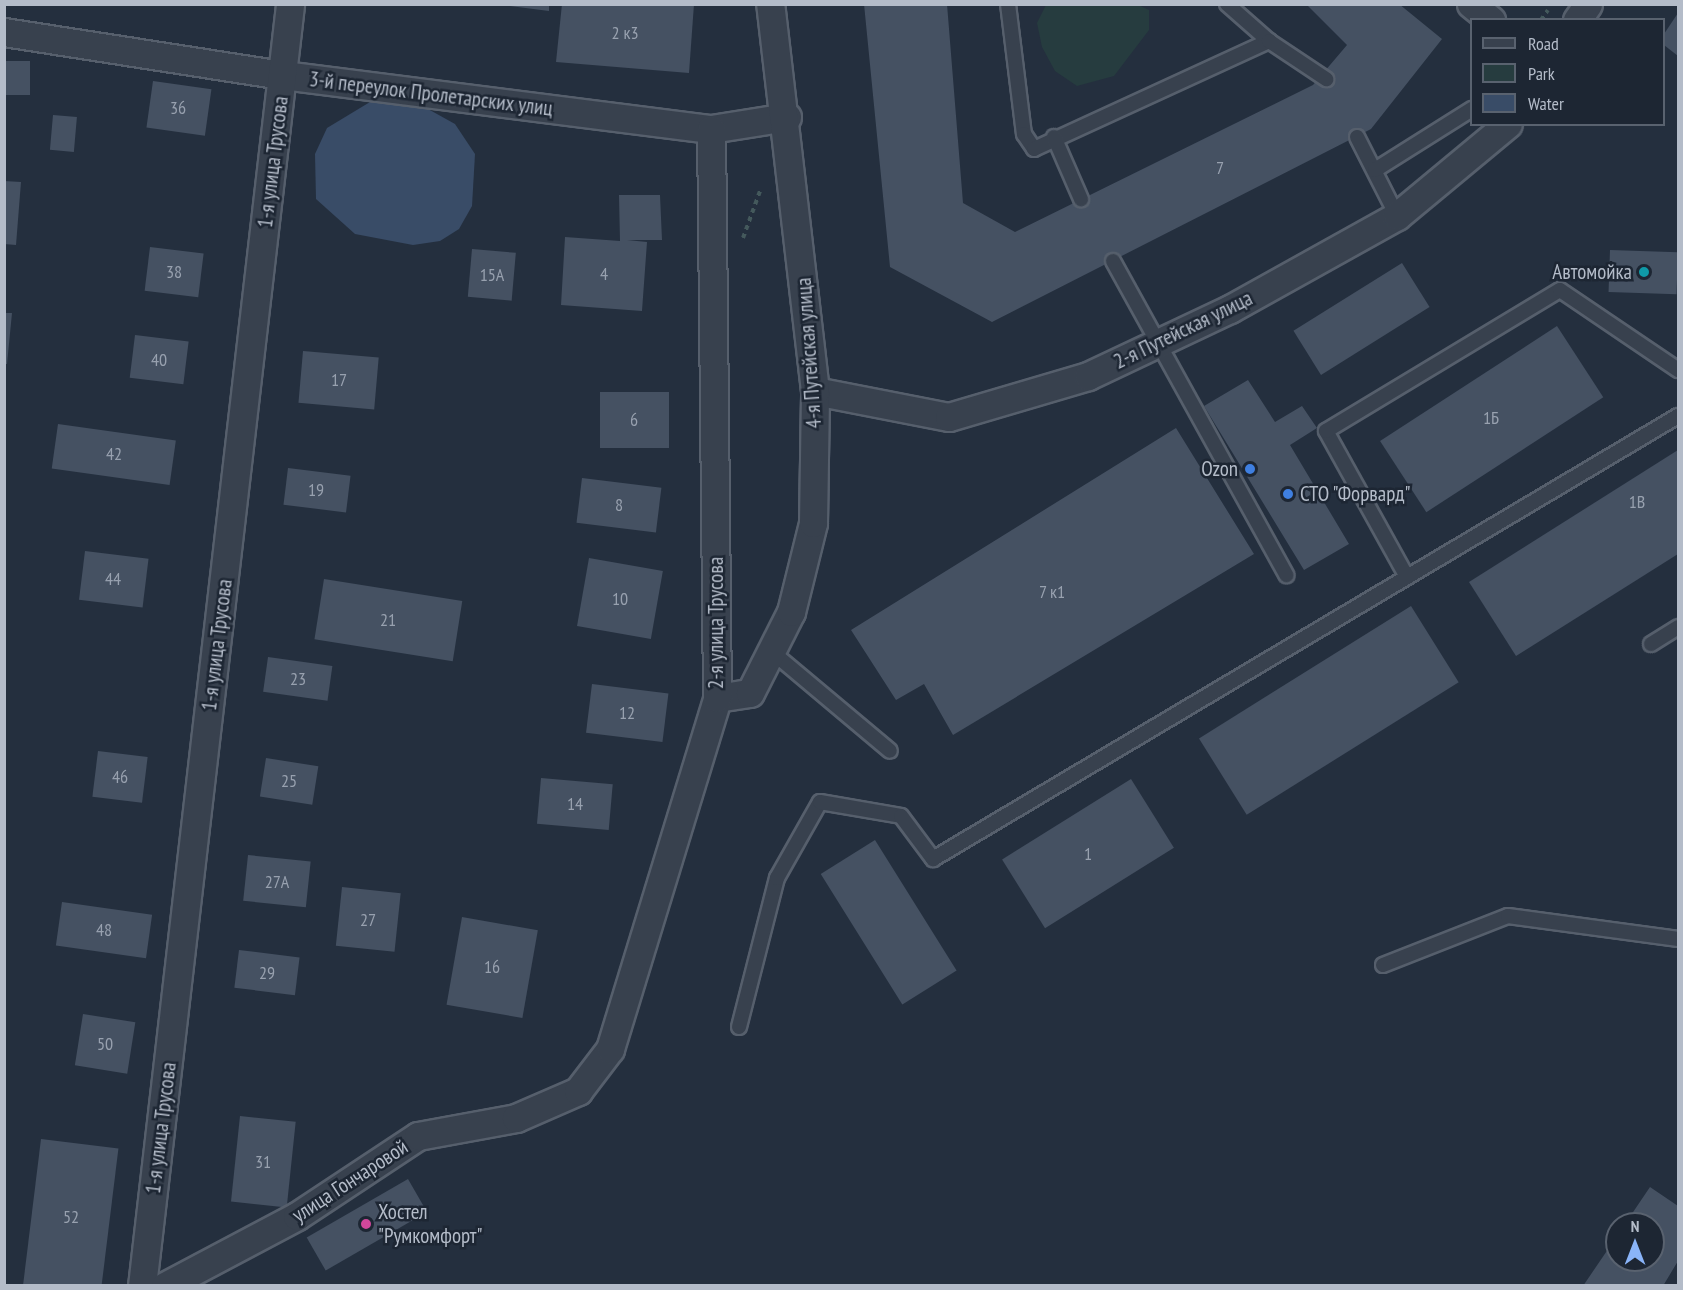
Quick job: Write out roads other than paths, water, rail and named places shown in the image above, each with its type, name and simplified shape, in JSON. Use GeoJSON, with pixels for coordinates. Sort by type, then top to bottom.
{"type":"FeatureCollection","features":[{"type":"Feature","properties":{"kind":"street","name":"1-я улица Трусова"},"geometry":{"type":"LineString","coordinates":[[142,1286],[290,4]]}},
{"type":"Feature","properties":{"kind":"street","name":"4-я Путейская улица"},"geometry":{"type":"LineString","coordinates":[[717,698],[750,693],[791,612],[813,523],[815,391],[787,117],[770,4]]}},
{"type":"Feature","properties":{"kind":"street"},"geometry":{"type":"LineString","coordinates":[[1471,4],[1488,18]]}},
{"type":"Feature","properties":{"kind":"street"},"geometry":{"type":"LineString","coordinates":[[1578,18],[1588,4]]}},
{"type":"Feature","properties":{"kind":"street","name":"3-й переулок Пролетарских улиц"},"geometry":{"type":"LineString","coordinates":[[4,32],[283,75],[711,129],[787,117]]}},
{"type":"Feature","properties":{"kind":"street","name":"2-я Путейская улица"},"geometry":{"type":"LineString","coordinates":[[815,391],[949,417],[1088,376],[1156,344],[1397,216],[1507,126]]}},
{"type":"Feature","properties":{"kind":"street","name":"2-я улица Трусова"},"geometry":{"type":"LineString","coordinates":[[578,1091],[610,1049],[717,698],[711,129]]}},
{"type":"Feature","properties":{"kind":"street","name":"улица Гончаровой"},"geometry":{"type":"LineString","coordinates":[[165,1286],[297,1216],[418,1136],[516,1118],[578,1091]]}},
{"type":"Feature","properties":{"kind":"lane"},"geometry":{"type":"LineString","coordinates":[[1008,4],[1024,134],[1034,149],[1269,41]]}},
{"type":"Feature","properties":{"kind":"lane"},"geometry":{"type":"LineString","coordinates":[[1227,4],[1269,41],[1326,79]]}},
{"type":"Feature","properties":{"kind":"lane"},"geometry":{"type":"LineString","coordinates":[[1375,170],[1470,110]]}},
{"type":"Feature","properties":{"kind":"lane"},"geometry":{"type":"LineString","coordinates":[[1357,137],[1397,216]]}},
{"type":"Feature","properties":{"kind":"lane"},"geometry":{"type":"LineString","coordinates":[[1054,138],[1081,200]]}},
{"type":"Feature","properties":{"kind":"lane"},"geometry":{"type":"LineString","coordinates":[[1113,261],[1156,344],[1286,575]]}},
{"type":"Feature","properties":{"kind":"lane"},"geometry":{"type":"LineString","coordinates":[[1407,577],[1326,432],[1560,290],[1678,370]]}},
{"type":"Feature","properties":{"kind":"lane"},"geometry":{"type":"LineString","coordinates":[[740,1027],[777,878],[820,802],[901,816],[933,859],[1678,416]]}},
{"type":"Feature","properties":{"kind":"lane"},"geometry":{"type":"LineString","coordinates":[[1651,644],[1678,627]]}},
{"type":"Feature","properties":{"kind":"lane"},"geometry":{"type":"LineString","coordinates":[[771,651],[890,751]]}},
{"type":"Feature","properties":{"kind":"lane"},"geometry":{"type":"LineString","coordinates":[[1383,966],[1508,916],[1678,939]]}},
{"type":"Feature","properties":{"kind":"water"},"geometry":{"type":"Polygon","coordinates":[[[370,102],[428,109],[455,124],[475,154],[472,206],[459,229],[440,241],[413,245],[355,234],[316,199],[315,154],[327,128],[370,102]]]}},
{"type":"Feature","properties":{"kind":"place","name":"Автомойка"},"geometry":{"type":"Point","coordinates":[1644,272]}},
{"type":"Feature","properties":{"kind":"place","name":"Ozon"},"geometry":{"type":"Point","coordinates":[1250,469]}},
{"type":"Feature","properties":{"kind":"place","name":"СТО \"Форвард\""},"geometry":{"type":"Point","coordinates":[1288,494]}},
{"type":"Feature","properties":{"kind":"place","name":"Хостел \"Румкомфорт\""},"geometry":{"type":"Point","coordinates":[366,1224]}}]}
